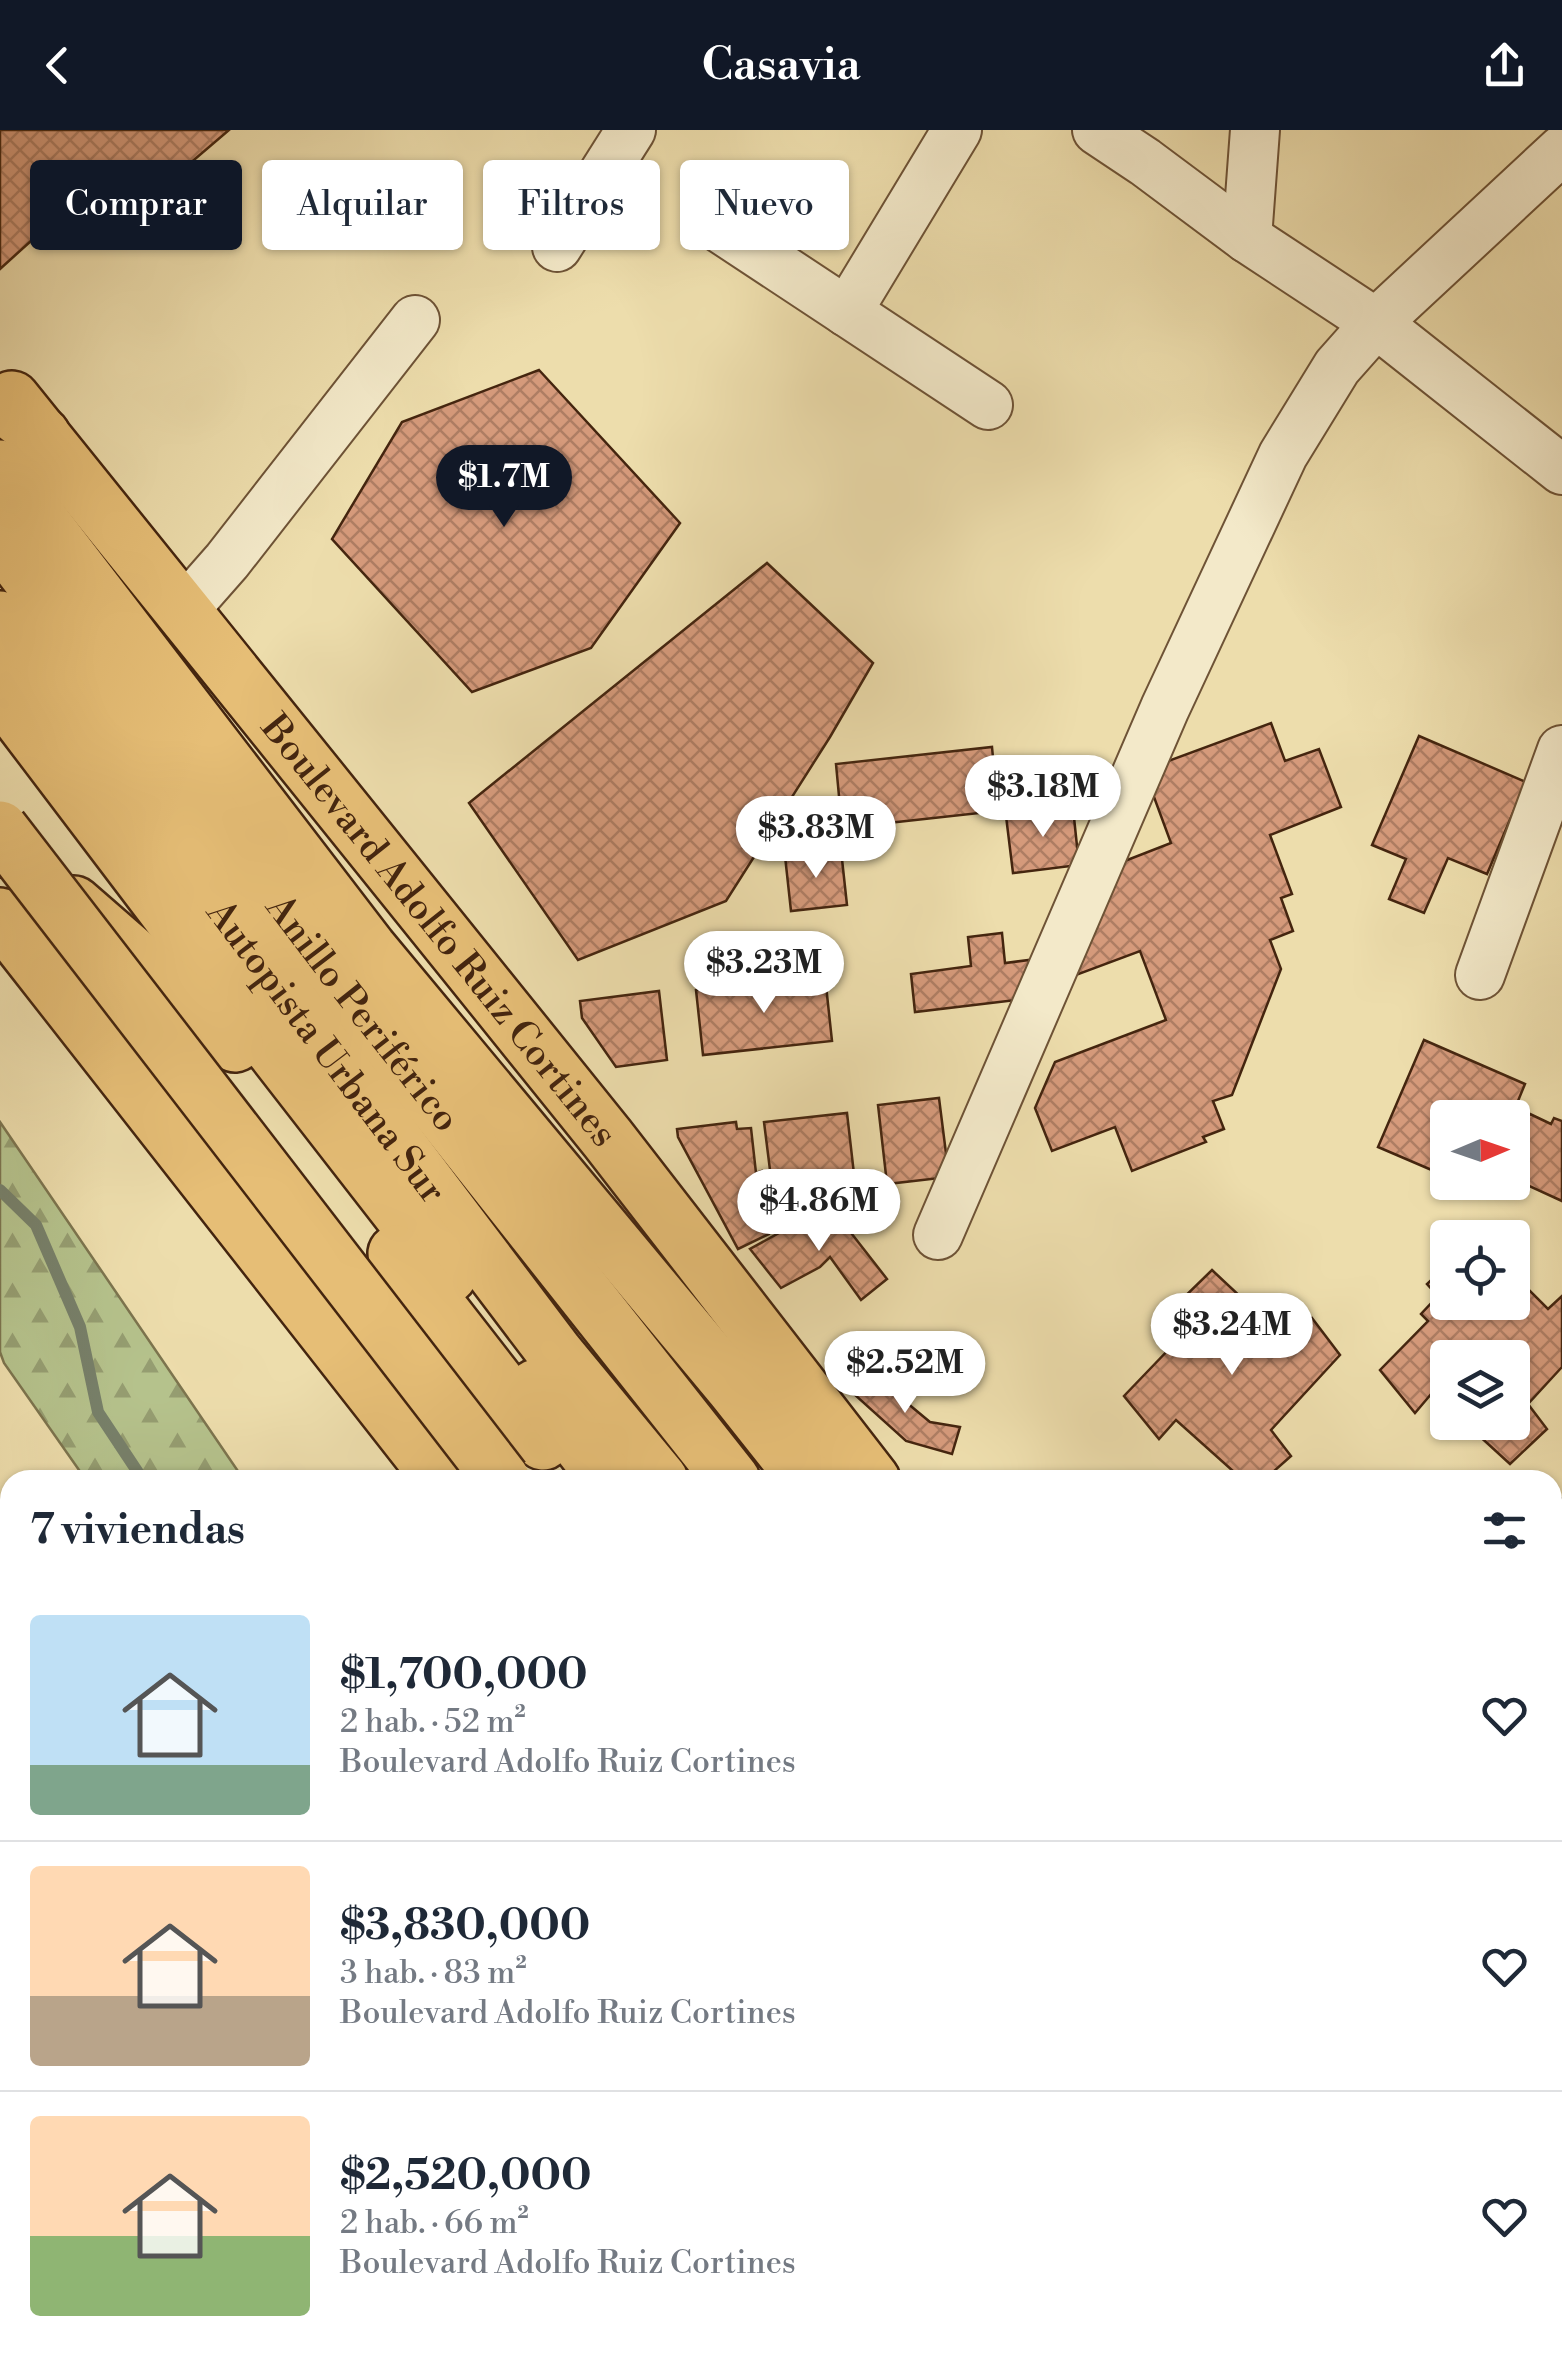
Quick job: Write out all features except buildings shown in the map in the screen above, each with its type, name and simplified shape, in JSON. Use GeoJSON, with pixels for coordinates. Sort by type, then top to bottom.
{"type":"FeatureCollection","features":[{"type":"Feature","properties":{"kind":"main road","name":"Boulevard Adolfo Ruiz Cortines"},"geometry":{"type":"LineString","coordinates":[[0,385],[14,436],[183,611],[608,1139],[864,1470]]}},
{"type":"Feature","properties":{"kind":"main road"},"geometry":{"type":"LineString","coordinates":[[14,436],[369,950],[799,1470]]}},
{"type":"Feature","properties":{"kind":"main road","name":"Anillo Periférico"},"geometry":{"type":"LineString","coordinates":[[0,538],[338,982],[724,1470]]}},
{"type":"Feature","properties":{"kind":"main road","name":"Autopista Urbana Sur"},"geometry":{"type":"LineString","coordinates":[[0,619],[556,1354],[652,1470]]}},
{"type":"Feature","properties":{"kind":"main road","name":"Autopista Urbana Sur"},"geometry":{"type":"LineString","coordinates":[[0,691],[600,1470]]}},
{"type":"Feature","properties":{"kind":"main road"},"geometry":{"type":"LineString","coordinates":[[0,741],[564,1470]]}},
{"type":"Feature","properties":{"kind":"main road"},"geometry":{"type":"LineString","coordinates":[[0,829],[494,1470]]}},
{"type":"Feature","properties":{"kind":"main road"},"geometry":{"type":"LineString","coordinates":[[0,840],[235,1044]]}},
{"type":"Feature","properties":{"kind":"main road"},"geometry":{"type":"LineString","coordinates":[[0,916],[434,1470]]}},
{"type":"Feature","properties":{"kind":"street"},"geometry":{"type":"LineString","coordinates":[[612,160],[631,130]]}},
{"type":"Feature","properties":{"kind":"street"},"geometry":{"type":"LineString","coordinates":[[847,312],[957,130]]}},
{"type":"Feature","properties":{"kind":"street"},"geometry":{"type":"LineString","coordinates":[[1098,130],[1246,238],[1376,323],[1562,470]]}},
{"type":"Feature","properties":{"kind":"street"},"geometry":{"type":"LineString","coordinates":[[1246,238],[1255,130]]}},
{"type":"Feature","properties":{"kind":"street"},"geometry":{"type":"LineString","coordinates":[[938,1235],[1165,708],[1283,454],[1337,367],[1376,323],[1562,150]]}},
{"type":"Feature","properties":{"kind":"street"},"geometry":{"type":"LineString","coordinates":[[753,250],[988,405]]}},
{"type":"Feature","properties":{"kind":"street"},"geometry":{"type":"LineString","coordinates":[[183,611],[227,561],[414,320]]}},
{"type":"Feature","properties":{"kind":"street"},"geometry":{"type":"LineString","coordinates":[[1480,976],[1562,750]]}},
{"type":"Feature","properties":{"kind":"green space"},"geometry":{"type":"Polygon","coordinates":[[[0,1122],[237,1470],[79,1470],[0,1352],[0,1122]]]}},
{"type":"Feature","properties":{"kind":"waterway"},"geometry":{"type":"LineString","coordinates":[[0,1190],[36,1225],[80,1327],[98,1412],[136,1470]]}}]}
